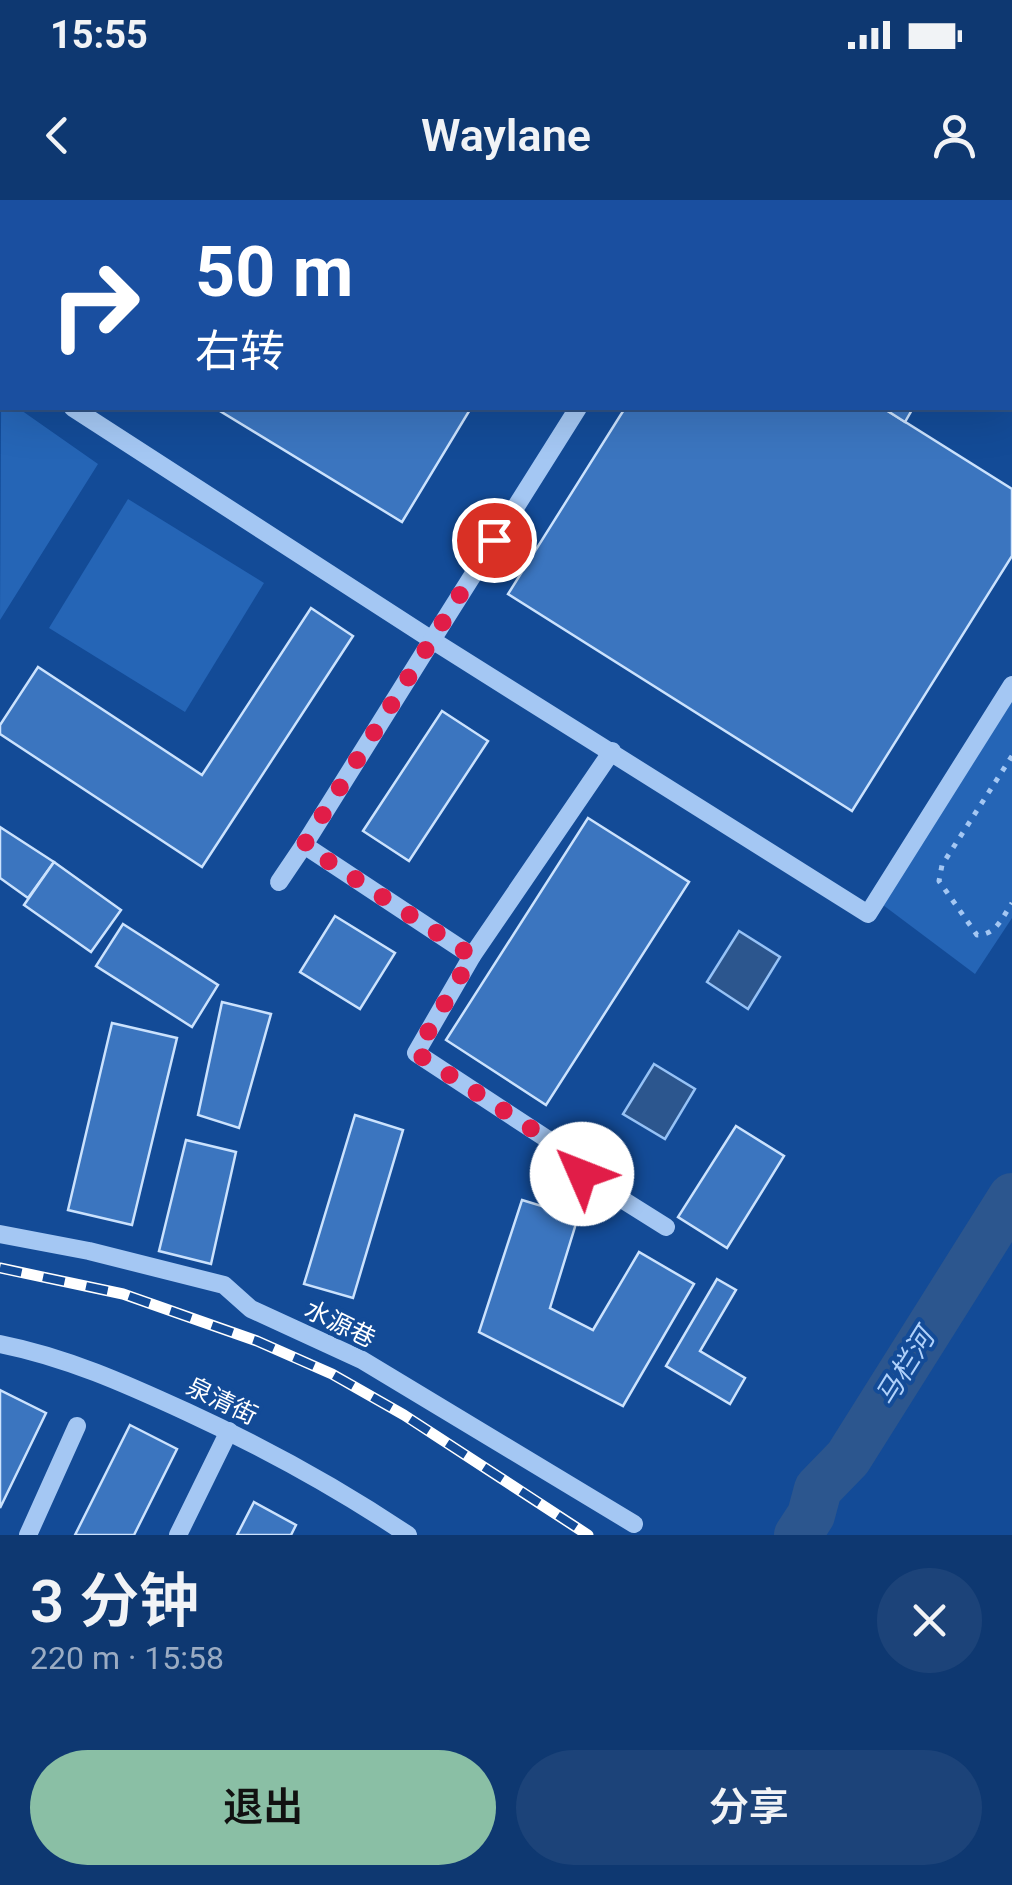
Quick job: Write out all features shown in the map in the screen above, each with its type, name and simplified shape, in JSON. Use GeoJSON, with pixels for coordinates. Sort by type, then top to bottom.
{"type":"FeatureCollection","features":[{"type":"Feature","properties":{"kind":"street"},"geometry":{"type":"LineString","coordinates":[[76,410],[868,914],[1012,685]]}},
{"type":"Feature","properties":{"kind":"street"},"geometry":{"type":"LineString","coordinates":[[279,882],[577,410]]}},
{"type":"Feature","properties":{"kind":"street"},"geometry":{"type":"LineString","coordinates":[[612,751],[472,956],[416,1053],[547,1139],[554,1156],[666,1227]]}},
{"type":"Feature","properties":{"kind":"street"},"geometry":{"type":"LineString","coordinates":[[304,845],[472,956]]}},
{"type":"Feature","properties":{"kind":"street","name":"水源巷"},"geometry":{"type":"LineString","coordinates":[[0,1234],[224,1285],[251,1310],[362,1360],[634,1524]]}},
{"type":"Feature","properties":{"kind":"street","name":"泉清街"},"geometry":{"type":"LineString","coordinates":[[0,1344],[77,1364],[229,1431],[294,1465],[408,1535]]}},
{"type":"Feature","properties":{"kind":"street"},"geometry":{"type":"LineString","coordinates":[[28,1535],[76,1426]]}},
{"type":"Feature","properties":{"kind":"street"},"geometry":{"type":"LineString","coordinates":[[178,1535],[229,1431]]}},
{"type":"Feature","properties":{"kind":"path"},"geometry":{"type":"LineString","coordinates":[[1012,756],[942,865],[938,881],[976,935],[996,929],[1012,903]]}},
{"type":"Feature","properties":{"kind":"shaded area"},"geometry":{"type":"Polygon","coordinates":[[[1,410],[21,410],[98,464],[0,620],[1,410]]]}},
{"type":"Feature","properties":{"kind":"shaded area"},"geometry":{"type":"Polygon","coordinates":[[[128,499],[264,583],[185,712],[49,628],[128,499]]]}},
{"type":"Feature","properties":{"kind":"shaded area"},"geometry":{"type":"Polygon","coordinates":[[[1012,701],[1012,918],[975,974],[883,905],[1012,701]]]}},
{"type":"Feature","properties":{"kind":"shaded area"},"geometry":{"type":"Polygon","coordinates":[[[739,931],[780,957],[748,1009],[707,982],[739,931]]]}},
{"type":"Feature","properties":{"kind":"shaded area"},"geometry":{"type":"Polygon","coordinates":[[[654,1064],[695,1089],[665,1139],[623,1114],[654,1064]]]}},
{"type":"Feature","properties":{"kind":"building"},"geometry":{"type":"Polygon","coordinates":[[[218,410],[470,410],[402,522],[218,410]]]}},
{"type":"Feature","properties":{"kind":"building"},"geometry":{"type":"Polygon","coordinates":[[[624,410],[886,410],[1012,489],[1012,556],[852,811],[508,594],[624,410]]]}},
{"type":"Feature","properties":{"kind":"building"},"geometry":{"type":"Polygon","coordinates":[[[886,410],[912,410],[905,422],[886,410]]]}},
{"type":"Feature","properties":{"kind":"building"},"geometry":{"type":"Polygon","coordinates":[[[311,608],[353,636],[202,867],[0,734],[0,725],[38,667],[202,775],[311,608]]]}},
{"type":"Feature","properties":{"kind":"building"},"geometry":{"type":"Polygon","coordinates":[[[442,711],[488,741],[409,861],[363,831],[442,711]]]}},
{"type":"Feature","properties":{"kind":"building"},"geometry":{"type":"Polygon","coordinates":[[[588,818],[689,882],[546,1105],[446,1040],[588,818]]]}},
{"type":"Feature","properties":{"kind":"building"},"geometry":{"type":"Polygon","coordinates":[[[0,827],[54,862],[28,898],[0,878],[0,827]]]}},
{"type":"Feature","properties":{"kind":"building"},"geometry":{"type":"Polygon","coordinates":[[[54,862],[121,910],[91,952],[24,905],[54,862]]]}},
{"type":"Feature","properties":{"kind":"building"},"geometry":{"type":"Polygon","coordinates":[[[335,916],[395,953],[360,1009],[300,972],[335,916]]]}},
{"type":"Feature","properties":{"kind":"building"},"geometry":{"type":"Polygon","coordinates":[[[123,924],[218,985],[192,1027],[96,966],[123,924]]]}},
{"type":"Feature","properties":{"kind":"building"},"geometry":{"type":"Polygon","coordinates":[[[222,1002],[271,1014],[239,1128],[198,1115],[222,1002]]]}},
{"type":"Feature","properties":{"kind":"building"},"geometry":{"type":"Polygon","coordinates":[[[112,1023],[177,1038],[132,1225],[68,1210],[112,1023]]]}},
{"type":"Feature","properties":{"kind":"building"},"geometry":{"type":"Polygon","coordinates":[[[355,1115],[403,1130],[353,1298],[304,1284],[355,1115]]]}},
{"type":"Feature","properties":{"kind":"building"},"geometry":{"type":"Polygon","coordinates":[[[736,1126],[784,1156],[727,1248],[678,1217],[736,1126]]]}},
{"type":"Feature","properties":{"kind":"building"},"geometry":{"type":"Polygon","coordinates":[[[186,1140],[236,1152],[211,1264],[159,1251],[186,1140]]]}},
{"type":"Feature","properties":{"kind":"building"},"geometry":{"type":"Polygon","coordinates":[[[522,1200],[578,1217],[550,1308],[593,1330],[639,1252],[694,1284],[623,1406],[479,1332],[522,1200]]]}},
{"type":"Feature","properties":{"kind":"building"},"geometry":{"type":"Polygon","coordinates":[[[717,1279],[736,1290],[700,1351],[745,1378],[730,1404],[666,1366],[717,1279]]]}},
{"type":"Feature","properties":{"kind":"building"},"geometry":{"type":"Polygon","coordinates":[[[0,1390],[46,1413],[0,1508],[0,1390]]]}},
{"type":"Feature","properties":{"kind":"building"},"geometry":{"type":"Polygon","coordinates":[[[130,1425],[177,1449],[134,1535],[75,1535],[130,1425]]]}},
{"type":"Feature","properties":{"kind":"building"},"geometry":{"type":"Polygon","coordinates":[[[254,1502],[296,1525],[291,1535],[237,1535],[254,1502]]]}},
{"type":"Feature","properties":{"kind":"waterway","name":"马栏河"},"geometry":{"type":"LineString","coordinates":[[798,1535],[811,1515],[818,1489],[848,1458],[1012,1197]]}},
{"type":"Feature","properties":{"kind":"railway"},"geometry":{"type":"LineString","coordinates":[[0,1268],[123,1294],[257,1341],[332,1374],[404,1415],[588,1535]]}},
{"type":"Feature","properties":{"kind":"route"},"geometry":{"type":"LineString","coordinates":[[494,540],[304,845],[472,956],[416,1053],[547,1139],[554,1156],[582,1174]]}}]}
